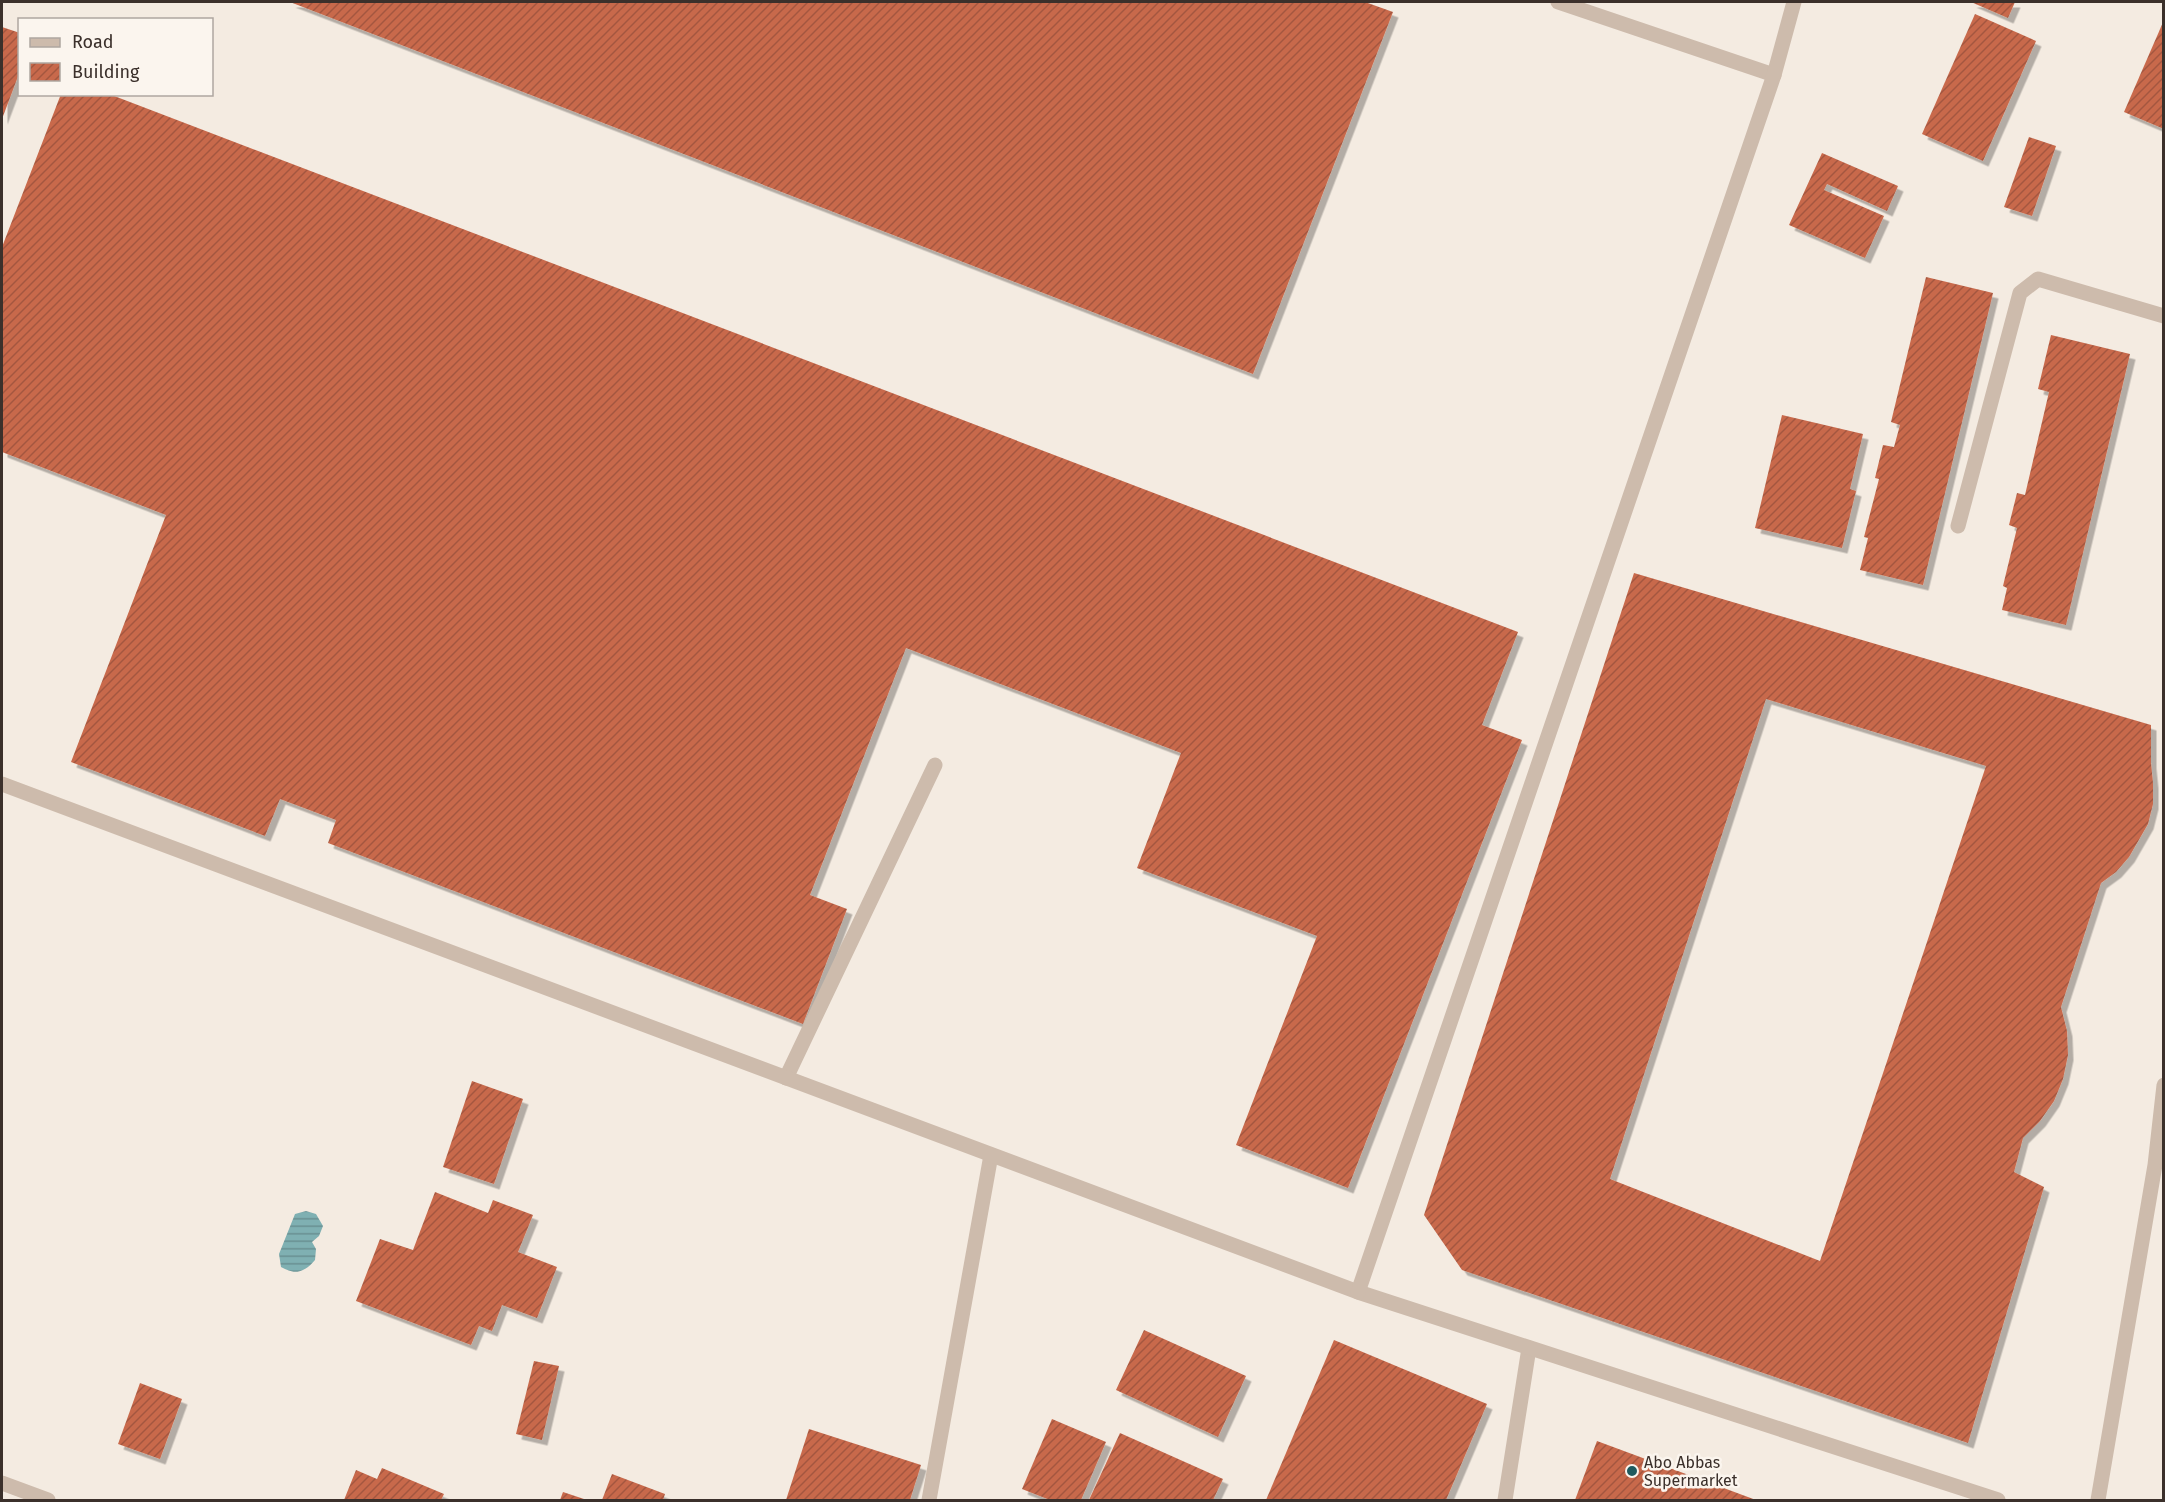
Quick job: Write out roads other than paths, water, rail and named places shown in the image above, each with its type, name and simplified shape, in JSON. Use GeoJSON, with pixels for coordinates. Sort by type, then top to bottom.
{"type":"FeatureCollection","features":[{"type":"Feature","properties":{"kind":"street"},"geometry":{"type":"LineString","coordinates":[[1558,2],[1774,75]]}},
{"type":"Feature","properties":{"kind":"street"},"geometry":{"type":"LineString","coordinates":[[1358,1292],[1774,75],[1794,2]]}},
{"type":"Feature","properties":{"kind":"street"},"geometry":{"type":"LineString","coordinates":[[1958,526],[2020,293],[2038,279],[2163,316]]}},
{"type":"Feature","properties":{"kind":"street"},"geometry":{"type":"LineString","coordinates":[[786,1078],[934,765]]}},
{"type":"Feature","properties":{"kind":"street"},"geometry":{"type":"LineString","coordinates":[[2,784],[1358,1292],[1998,1500]]}},
{"type":"Feature","properties":{"kind":"street"},"geometry":{"type":"LineString","coordinates":[[2098,1500],[2155,1165],[2163,1085]]}},
{"type":"Feature","properties":{"kind":"street"},"geometry":{"type":"LineString","coordinates":[[929,1500],[991,1155]]}},
{"type":"Feature","properties":{"kind":"street"},"geometry":{"type":"LineString","coordinates":[[1505,1500],[1529,1348]]}},
{"type":"Feature","properties":{"kind":"street"},"geometry":{"type":"LineString","coordinates":[[2,1483],[48,1500]]}},
{"type":"Feature","properties":{"kind":"water"},"geometry":{"type":"Polygon","coordinates":[[[306,1211],[316,1214],[323,1226],[319,1236],[312,1242],[316,1249],[315,1260],[307,1268],[295,1272],[281,1267],[279,1254],[295,1214],[306,1211]]]}},
{"type":"Feature","properties":{"kind":"place","name":"Abo Abbas Supermarket"},"geometry":{"type":"Point","coordinates":[1632,1471]}}]}
